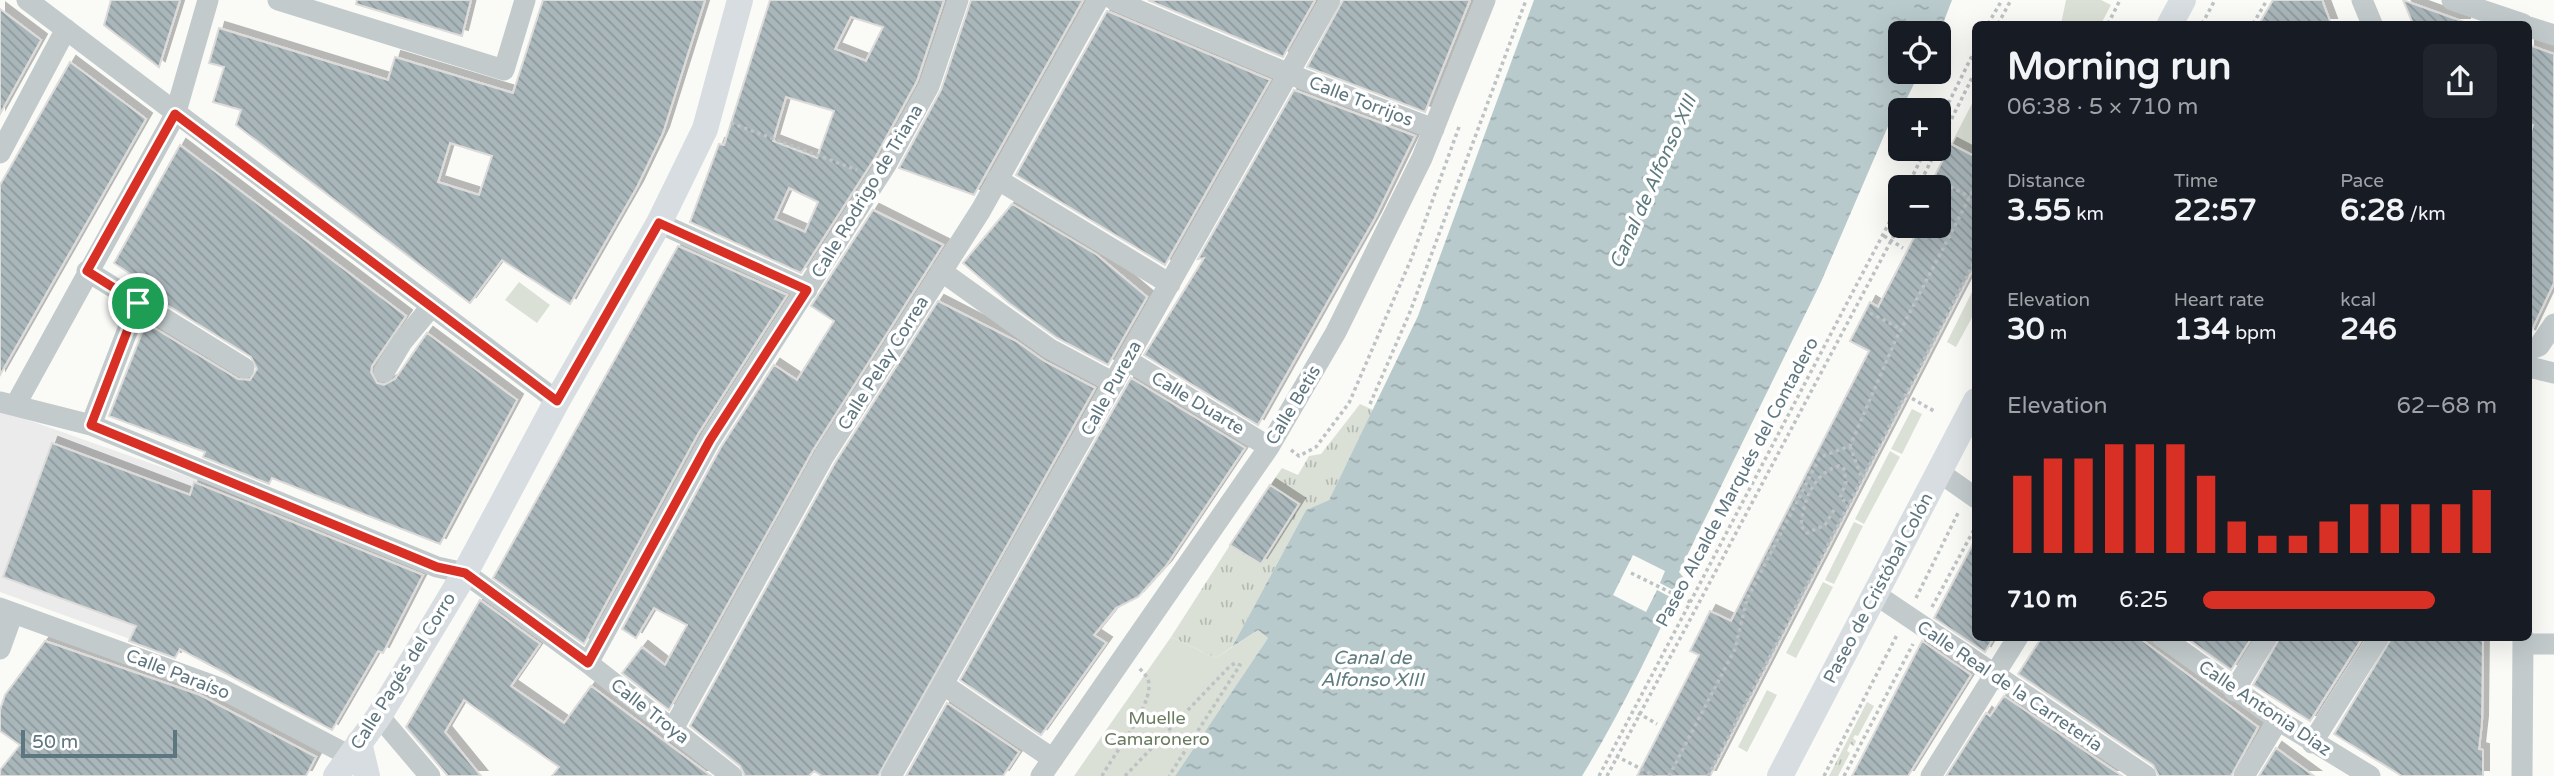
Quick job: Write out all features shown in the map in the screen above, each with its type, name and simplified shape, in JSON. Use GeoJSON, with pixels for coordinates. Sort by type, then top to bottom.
{"type":"FeatureCollection","features":[{"type":"Feature","properties":{"kind":"main road","name":"Calle Pagés del Corro"},"geometry":{"type":"LineString","coordinates":[[349,758],[379,716],[465,573],[557,401],[659,223],[705,129],[740,0]]}},
{"type":"Feature","properties":{"kind":"main road"},"geometry":{"type":"LineString","coordinates":[[2172,21],[2183,0]]}},
{"type":"Feature","properties":{"kind":"main road","name":"Paseo de Cristóbal Colón"},"geometry":{"type":"LineString","coordinates":[[1780,776],[1972,409]]}},
{"type":"Feature","properties":{"kind":"main road"},"geometry":{"type":"LineString","coordinates":[[349,758],[367,776]]}},
{"type":"Feature","properties":{"kind":"street"},"geometry":{"type":"LineString","coordinates":[[27,0],[557,401]]}},
{"type":"Feature","properties":{"kind":"street"},"geometry":{"type":"LineString","coordinates":[[208,0],[175,114],[87,271],[8,403],[91,425],[437,567],[465,573]]}},
{"type":"Feature","properties":{"kind":"street"},"geometry":{"type":"LineString","coordinates":[[278,0],[504,70],[526,0]]}},
{"type":"Feature","properties":{"kind":"street","name":"Calle Rodrigo de Triana"},"geometry":{"type":"LineString","coordinates":[[588,663],[710,440],[887,163],[929,86],[958,0]]}},
{"type":"Feature","properties":{"kind":"street","name":"Calle Pelay Correa"},"geometry":{"type":"LineString","coordinates":[[673,729],[824,456],[982,210],[1098,0]]}},
{"type":"Feature","properties":{"kind":"street","name":"Calle Torrijos"},"geometry":{"type":"LineString","coordinates":[[1114,0],[1289,74],[1434,129]]}},
{"type":"Feature","properties":{"kind":"street","name":"Calle Pureza"},"geometry":{"type":"LineString","coordinates":[[891,776],[1330,0]]}},
{"type":"Feature","properties":{"kind":"street","name":"Calle Betis"},"geometry":{"type":"LineString","coordinates":[[1047,768],[1279,448],[1360,287],[1434,129],[1485,0]]}},
{"type":"Feature","properties":{"kind":"street"},"geometry":{"type":"LineString","coordinates":[[2362,0],[2371,21]]}},
{"type":"Feature","properties":{"kind":"street"},"geometry":{"type":"LineString","coordinates":[[2452,0],[2514,21]]}},
{"type":"Feature","properties":{"kind":"street"},"geometry":{"type":"LineString","coordinates":[[2532,27],[2554,35]]}},
{"type":"Feature","properties":{"kind":"street"},"geometry":{"type":"LineString","coordinates":[[0,153],[66,29]]}},
{"type":"Feature","properties":{"kind":"street"},"geometry":{"type":"LineString","coordinates":[[997,179],[1170,284]]}},
{"type":"Feature","properties":{"kind":"street"},"geometry":{"type":"LineString","coordinates":[[659,223],[807,290]]}},
{"type":"Feature","properties":{"kind":"street"},"geometry":{"type":"LineString","coordinates":[[87,271],[244,368]]}},
{"type":"Feature","properties":{"kind":"street"},"geometry":{"type":"LineString","coordinates":[[942,271],[1050,349],[1114,383]]}},
{"type":"Feature","properties":{"kind":"street"},"geometry":{"type":"LineString","coordinates":[[91,425],[138,303]]}},
{"type":"Feature","properties":{"kind":"street"},"geometry":{"type":"LineString","coordinates":[[384,372],[402,342],[431,307]]}},
{"type":"Feature","properties":{"kind":"street"},"geometry":{"type":"LineString","coordinates":[[2532,348],[2539,345],[2554,324]]}},
{"type":"Feature","properties":{"kind":"street","name":"Calle Duarte"},"geometry":{"type":"LineString","coordinates":[[1127,360],[1279,448]]}},
{"type":"Feature","properties":{"kind":"street"},"geometry":{"type":"LineString","coordinates":[[2532,368],[2554,373]]}},
{"type":"Feature","properties":{"kind":"street"},"geometry":{"type":"LineString","coordinates":[[1939,472],[1972,495]]}},
{"type":"Feature","properties":{"kind":"street","name":"Calle Troya"},"geometry":{"type":"LineString","coordinates":[[465,573],[588,663],[732,776]]}},
{"type":"Feature","properties":{"kind":"street","name":"Calle Real de la Carretería"},"geometry":{"type":"LineString","coordinates":[[1875,594],[2146,776]]}},
{"type":"Feature","properties":{"kind":"street"},"geometry":{"type":"LineString","coordinates":[[0,649],[6,610]]}},
{"type":"Feature","properties":{"kind":"street","name":"Calle Paraíso"},"geometry":{"type":"LineString","coordinates":[[6,610],[220,688],[349,758]]}},
{"type":"Feature","properties":{"kind":"street"},"geometry":{"type":"LineString","coordinates":[[1931,776],[2016,641]]}},
{"type":"Feature","properties":{"kind":"street","name":"Calle Antonia Díaz"},"geometry":{"type":"LineString","coordinates":[[2167,641],[2234,691],[2312,743],[2370,776]]}},
{"type":"Feature","properties":{"kind":"street"},"geometry":{"type":"LineString","coordinates":[[2234,691],[2265,641]]}},
{"type":"Feature","properties":{"kind":"street"},"geometry":{"type":"LineString","coordinates":[[2312,743],[2376,641]]}},
{"type":"Feature","properties":{"kind":"street"},"geometry":{"type":"LineString","coordinates":[[2522,776],[2523,641]]}},
{"type":"Feature","properties":{"kind":"street"},"geometry":{"type":"LineString","coordinates":[[2531,641],[2554,644]]}},
{"type":"Feature","properties":{"kind":"street"},"geometry":{"type":"LineString","coordinates":[[944,685],[1047,768]]}},
{"type":"Feature","properties":{"kind":"street"},"geometry":{"type":"LineString","coordinates":[[379,716],[430,776]]}},
{"type":"Feature","properties":{"kind":"street"},"geometry":{"type":"LineString","coordinates":[[2244,776],[2278,720]]}},
{"type":"Feature","properties":{"kind":"path"},"geometry":{"type":"LineString","coordinates":[[1370,404],[1410,312],[1526,0]]}},
{"type":"Feature","properties":{"kind":"path"},"geometry":{"type":"LineString","coordinates":[[1990,21],[2001,0]]}},
{"type":"Feature","properties":{"kind":"path"},"geometry":{"type":"LineString","coordinates":[[2000,21],[2011,0]]}},
{"type":"Feature","properties":{"kind":"path"},"geometry":{"type":"LineString","coordinates":[[2110,21],[2120,0]]}},
{"type":"Feature","properties":{"kind":"path"},"geometry":{"type":"LineString","coordinates":[[2204,21],[2215,0]]}},
{"type":"Feature","properties":{"kind":"path"},"geometry":{"type":"LineString","coordinates":[[2255,21],[2267,0]]}},
{"type":"Feature","properties":{"kind":"path"},"geometry":{"type":"LineString","coordinates":[[1951,98],[1972,56]]}},
{"type":"Feature","properties":{"kind":"path"},"geometry":{"type":"LineString","coordinates":[[1951,120],[1972,77]]}},
{"type":"Feature","properties":{"kind":"path"},"geometry":{"type":"LineString","coordinates":[[1279,448],[1299,456],[1316,447],[1349,403],[1412,257],[1462,118]]}},
{"type":"Feature","properties":{"kind":"path"},"geometry":{"type":"LineString","coordinates":[[731,123],[867,174]]}},
{"type":"Feature","properties":{"kind":"path"},"geometry":{"type":"LineString","coordinates":[[1951,187],[1970,197]]}},
{"type":"Feature","properties":{"kind":"path"},"geometry":{"type":"LineString","coordinates":[[1861,476],[1850,446],[1901,330],[1972,193]]}},
{"type":"Feature","properties":{"kind":"path","name":"Paseo Alcalde Marqués del Contadero"},"geometry":{"type":"LineString","coordinates":[[1599,776],[1888,228]]}},
{"type":"Feature","properties":{"kind":"path"},"geometry":{"type":"LineString","coordinates":[[1884,236],[1903,248]]}},
{"type":"Feature","properties":{"kind":"path"},"geometry":{"type":"LineString","coordinates":[[1607,776],[1638,713],[1893,238]]}},
{"type":"Feature","properties":{"kind":"path"},"geometry":{"type":"LineString","coordinates":[[1708,776],[1861,476],[1972,267]]}},
{"type":"Feature","properties":{"kind":"path"},"geometry":{"type":"LineString","coordinates":[[1870,313],[1901,330]]}},
{"type":"Feature","properties":{"kind":"path"},"geometry":{"type":"LineString","coordinates":[[1906,394],[1934,411]]}},
{"type":"Feature","properties":{"kind":"path"},"geometry":{"type":"LineString","coordinates":[[1669,776],[1735,649],[1746,599],[1820,457],[1850,446]]}},
{"type":"Feature","properties":{"kind":"path"},"geometry":{"type":"LineString","coordinates":[[1834,510],[1817,531],[1807,533],[1801,526],[1809,493],[1818,478],[1831,468],[1839,466],[1844,469],[1846,482],[1840,498],[1849,504]]}},
{"type":"Feature","properties":{"kind":"path"},"geometry":{"type":"LineString","coordinates":[[1915,599],[1956,517]]}},
{"type":"Feature","properties":{"kind":"path"},"geometry":{"type":"LineString","coordinates":[[1927,618],[1972,534]]}},
{"type":"Feature","properties":{"kind":"path"},"geometry":{"type":"LineString","coordinates":[[1631,573],[1690,602]]}},
{"type":"Feature","properties":{"kind":"path"},"geometry":{"type":"LineString","coordinates":[[1824,776],[1897,636]]}},
{"type":"Feature","properties":{"kind":"path"},"geometry":{"type":"LineString","coordinates":[[1844,776],[1917,636]]}},
{"type":"Feature","properties":{"kind":"path"},"geometry":{"type":"LineString","coordinates":[[1125,776],[1229,667],[1235,663],[1240,665],[1169,776]]}},
{"type":"Feature","properties":{"kind":"path"},"geometry":{"type":"LineString","coordinates":[[1102,776],[1143,704],[1150,686],[1146,674],[1138,668]]}},
{"type":"Feature","properties":{"kind":"path"},"geometry":{"type":"LineString","coordinates":[[1632,710],[1657,724]]}},
{"type":"Feature","properties":{"kind":"path"},"geometry":{"type":"LineString","coordinates":[[1611,753],[1655,776]]}},
{"type":"Feature","properties":{"kind":"shaded area"},"geometry":{"type":"Polygon","coordinates":[[[0,410],[249,499],[216,561],[139,618],[130,639],[0,592],[0,410]]]}},
{"type":"Feature","properties":{"kind":"green space"},"geometry":{"type":"Polygon","coordinates":[[[2066,0],[2101,0],[2111,5],[2103,21],[2062,21],[2066,0]]]}},
{"type":"Feature","properties":{"kind":"green space"},"geometry":{"type":"Polygon","coordinates":[[[1972,104],[1972,155],[1951,144],[1972,104]]]}},
{"type":"Feature","properties":{"kind":"green space"},"geometry":{"type":"Polygon","coordinates":[[[519,282],[550,305],[537,323],[505,300],[519,282]]]}},
{"type":"Feature","properties":{"kind":"green space"},"geometry":{"type":"Polygon","coordinates":[[[1972,292],[1972,317],[1956,347],[1947,342],[1972,292]]]}},
{"type":"Feature","properties":{"kind":"green space"},"geometry":{"type":"Polygon","coordinates":[[[1360,404],[1373,410],[1329,500],[1306,510],[1232,647],[1216,658],[1171,637],[1230,545],[1261,564],[1299,504],[1270,485],[1282,468],[1298,475],[1309,456],[1321,454],[1360,404]]]}},
{"type":"Feature","properties":{"kind":"green space"},"geometry":{"type":"Polygon","coordinates":[[[1912,409],[1922,414],[1902,454],[1891,449],[1912,409]]]}},
{"type":"Feature","properties":{"kind":"green space"},"geometry":{"type":"Polygon","coordinates":[[[1890,451],[1900,457],[1864,524],[1855,519],[1890,451]]]}},
{"type":"Feature","properties":{"kind":"green space"},"geometry":{"type":"Polygon","coordinates":[[[1854,522],[1863,526],[1834,584],[1825,580],[1854,522]]]}},
{"type":"Feature","properties":{"kind":"green space"},"geometry":{"type":"Polygon","coordinates":[[[1823,582],[1833,587],[1796,658],[1786,653],[1823,582]]]}},
{"type":"Feature","properties":{"kind":"green space","name":"Muelle Camaronero"},"geometry":{"type":"Polygon","coordinates":[[[1258,630],[1268,638],[1175,776],[1074,776],[1171,637],[1216,658],[1258,630]]]}},
{"type":"Feature","properties":{"kind":"green space"},"geometry":{"type":"Polygon","coordinates":[[[1767,690],[1777,695],[1747,752],[1738,747],[1767,690]]]}},
{"type":"Feature","properties":{"kind":"green space"},"geometry":{"type":"Polygon","coordinates":[[[1867,702],[1874,706],[1858,736],[1853,738],[1856,741],[1854,746],[1850,744],[1847,751],[1850,753],[1838,776],[1829,776],[1867,702]]]}},
{"type":"Feature","properties":{"kind":"water","name":"Canal de Alfonso XIII"},"geometry":{"type":"Polygon","coordinates":[[[1534,0],[1952,0],[1944,21],[1888,21],[1888,84],[1914,84],[1907,98],[1888,98],[1888,126],[1821,282],[1679,572],[1684,578],[1660,628],[1623,703],[1582,776],[1175,776],[1268,638],[1258,630],[1232,647],[1306,510],[1329,500],[1418,316],[1534,0]]]}},
{"type":"Feature","properties":{"kind":"pier"},"geometry":{"type":"Polygon","coordinates":[[[1633,555],[1665,571],[1660,583],[1677,592],[1674,599],[1657,590],[1646,612],[1613,595],[1633,555]]]}},
{"type":"Feature","properties":{"kind":"building"},"geometry":{"type":"Polygon","coordinates":[[[111,0],[180,0],[159,67],[104,25],[111,0]]]}},
{"type":"Feature","properties":{"kind":"building"},"geometry":{"type":"Polygon","coordinates":[[[357,0],[471,0],[462,36],[356,4],[357,0]]]}},
{"type":"Feature","properties":{"kind":"building"},"geometry":{"type":"Polygon","coordinates":[[[543,0],[705,0],[663,133],[637,187],[570,304],[502,260],[470,303],[236,125],[241,110],[213,102],[224,67],[209,63],[219,28],[388,80],[395,57],[513,93],[543,0]],[[450,143],[438,182],[479,195],[492,156],[450,143]]]}},
{"type":"Feature","properties":{"kind":"building"},"geometry":{"type":"Polygon","coordinates":[[[770,0],[944,0],[917,81],[876,156],[801,273],[690,222],[719,144],[724,145],[770,0]],[[851,17],[835,49],[866,61],[883,27],[851,17]],[[786,97],[773,141],[817,158],[834,111],[786,97]],[[789,188],[775,219],[805,232],[818,202],[789,188]]]}},
{"type":"Feature","properties":{"kind":"building"},"geometry":{"type":"Polygon","coordinates":[[[971,0],[1083,0],[974,195],[899,168],[941,90],[971,0]]]}},
{"type":"Feature","properties":{"kind":"building"},"geometry":{"type":"Polygon","coordinates":[[[1148,0],[1315,0],[1283,57],[1148,0]]]}},
{"type":"Feature","properties":{"kind":"building"},"geometry":{"type":"Polygon","coordinates":[[[1343,0],[1470,0],[1425,112],[1307,67],[1343,0]]]}},
{"type":"Feature","properties":{"kind":"building"},"geometry":{"type":"Polygon","coordinates":[[[2273,0],[2322,0],[2330,21],[2261,21],[2273,0]]]}},
{"type":"Feature","properties":{"kind":"building"},"geometry":{"type":"Polygon","coordinates":[[[2403,0],[2461,21],[2412,21],[2403,0]]]}},
{"type":"Feature","properties":{"kind":"building"},"geometry":{"type":"Polygon","coordinates":[[[0,9],[41,40],[0,114],[0,9]]]}},
{"type":"Feature","properties":{"kind":"building"},"geometry":{"type":"Polygon","coordinates":[[[1107,11],[1270,80],[1165,265],[1016,175],[1107,11]]]}},
{"type":"Feature","properties":{"kind":"building"},"geometry":{"type":"Polygon","coordinates":[[[2532,46],[2554,54],[2554,283],[2532,330],[2532,128],[2532,46]]]}},
{"type":"Feature","properties":{"kind":"building"},"geometry":{"type":"Polygon","coordinates":[[[70,62],[146,119],[0,375],[0,185],[70,62]]]}},
{"type":"Feature","properties":{"kind":"building"},"geometry":{"type":"Polygon","coordinates":[[[1294,90],[1415,136],[1375,218],[1258,425],[1144,355],[1204,258],[1198,259],[1294,90]]]}},
{"type":"Feature","properties":{"kind":"building"},"geometry":{"type":"Polygon","coordinates":[[[1951,144],[1972,155],[1972,271],[1710,776],[1637,776],[1699,655],[1690,651],[1710,611],[1731,621],[1869,351],[1850,341],[1870,302],[1878,307],[1914,238],[1951,238],[1951,175],[1935,175],[1942,161],[1951,161],[1951,144]]]}},
{"type":"Feature","properties":{"kind":"building"},"geometry":{"type":"Polygon","coordinates":[[[180,145],[406,316],[372,366],[371,372],[377,383],[384,385],[395,379],[427,333],[517,400],[440,544],[272,478],[269,484],[203,457],[205,452],[109,416],[146,323],[238,379],[250,380],[257,369],[251,357],[156,298],[159,293],[114,263],[180,145]]]}},
{"type":"Feature","properties":{"kind":"building"},"geometry":{"type":"Polygon","coordinates":[[[1012,204],[1097,255],[1147,297],[1108,365],[1057,338],[1009,303],[963,263],[1012,204]]]}},
{"type":"Feature","properties":{"kind":"building"},"geometry":{"type":"Polygon","coordinates":[[[873,210],[943,245],[813,450],[669,710],[622,673],[642,647],[665,665],[687,625],[654,608],[636,638],[622,629],[721,447],[774,365],[797,380],[834,321],[811,306],[873,210]]]}},
{"type":"Feature","properties":{"kind":"building"},"geometry":{"type":"Polygon","coordinates":[[[678,246],[787,295],[698,434],[584,644],[493,578],[678,246]]]}},
{"type":"Feature","properties":{"kind":"building"},"geometry":{"type":"Polygon","coordinates":[[[938,301],[1016,341],[1044,361],[1095,388],[878,776],[822,776],[814,771],[809,776],[745,776],[740,766],[690,726],[835,463],[938,301]]]}},
{"type":"Feature","properties":{"kind":"building"},"geometry":{"type":"Polygon","coordinates":[[[1131,378],[1245,448],[1166,566],[1138,597],[1116,608],[1094,635],[1106,643],[1041,735],[960,680],[1131,378]]]}},
{"type":"Feature","properties":{"kind":"building"},"geometry":{"type":"Polygon","coordinates":[[[52,443],[190,495],[194,482],[423,575],[383,653],[378,651],[332,730],[180,649],[175,658],[129,641],[136,626],[3,577],[52,443]]]}},
{"type":"Feature","properties":{"kind":"building"},"geometry":{"type":"Polygon","coordinates":[[[1270,485],[1299,504],[1261,564],[1230,545],[1270,485]]]}},
{"type":"Feature","properties":{"kind":"building"},"geometry":{"type":"Polygon","coordinates":[[[1972,546],[1972,641],[1992,641],[1985,652],[1934,618],[1972,546]]]}},
{"type":"Feature","properties":{"kind":"building"},"geometry":{"type":"Polygon","coordinates":[[[480,600],[540,644],[511,686],[564,723],[591,686],[711,776],[552,776],[559,767],[464,700],[445,732],[481,776],[448,776],[406,727],[480,600]]]}},
{"type":"Feature","properties":{"kind":"building"},"geometry":{"type":"Polygon","coordinates":[[[45,641],[200,695],[316,757],[306,776],[0,776],[0,770],[20,745],[0,731],[0,710],[5,695],[45,641]]]}},
{"type":"Feature","properties":{"kind":"building"},"geometry":{"type":"Polygon","coordinates":[[[1922,641],[1971,675],[1908,776],[1852,776],[1922,641]]]}},
{"type":"Feature","properties":{"kind":"building"},"geometry":{"type":"Polygon","coordinates":[[[2039,641],[2143,641],[2258,727],[2231,776],[2159,776],[2153,765],[2018,674],[2039,641]]]}},
{"type":"Feature","properties":{"kind":"building"},"geometry":{"type":"Polygon","coordinates":[[[2191,641],[2249,641],[2231,670],[2191,641]]]}},
{"type":"Feature","properties":{"kind":"building"},"geometry":{"type":"Polygon","coordinates":[[[2278,641],[2360,641],[2310,721],[2253,685],[2278,641]]]}},
{"type":"Feature","properties":{"kind":"building"},"geometry":{"type":"Polygon","coordinates":[[[2390,641],[2483,641],[2479,749],[2483,750],[2483,776],[2402,776],[2334,734],[2390,641]]]}},
{"type":"Feature","properties":{"kind":"building"},"geometry":{"type":"Polygon","coordinates":[[[2004,696],[2122,776],[1946,776],[1986,713],[1990,716],[2004,696]]]}},
{"type":"Feature","properties":{"kind":"building"},"geometry":{"type":"Polygon","coordinates":[[[947,703],[1019,752],[1003,776],[906,776],[947,703]]]}},
{"type":"Feature","properties":{"kind":"building"},"geometry":{"type":"Polygon","coordinates":[[[2276,748],[2314,776],[2259,776],[2276,748]]]}},
{"type":"Feature","properties":{"kind":"route"},"geometry":{"type":"LineString","coordinates":[[175,114],[557,401],[659,223],[807,290],[710,440],[588,663],[465,573],[437,567],[91,425],[138,303],[87,271],[175,114]]}}]}
